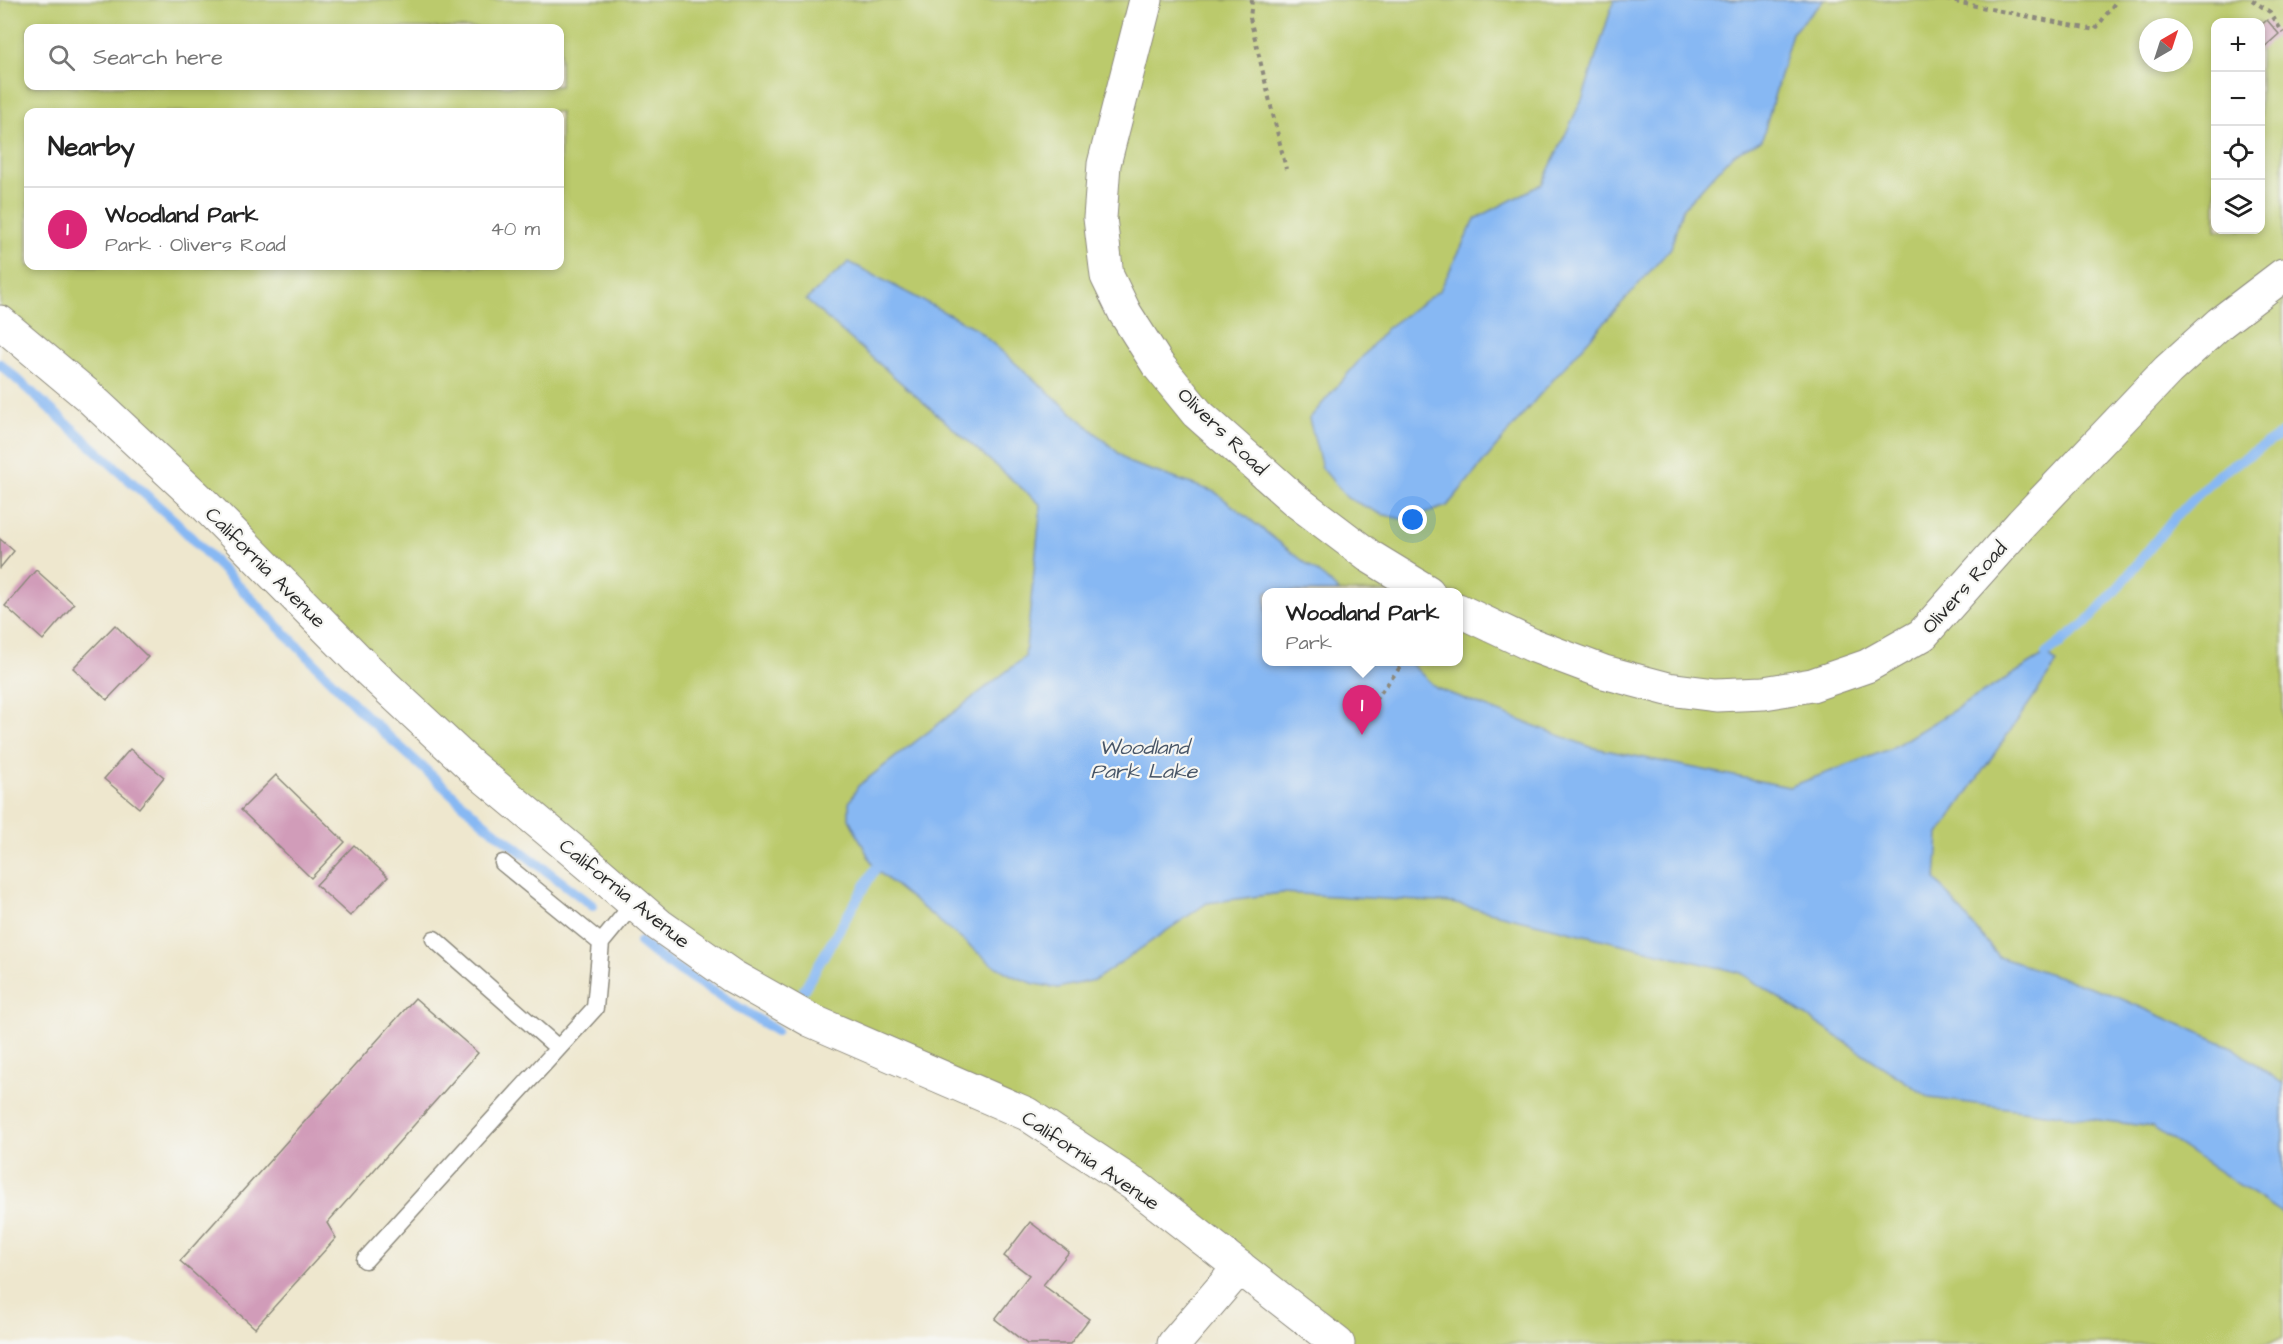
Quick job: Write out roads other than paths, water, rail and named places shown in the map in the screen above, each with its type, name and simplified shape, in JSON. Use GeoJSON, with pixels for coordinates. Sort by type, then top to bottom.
{"type":"FeatureCollection","features":[{"type":"Feature","properties":{"kind":"street","name":"Olivers Road"},"geometry":{"type":"LineString","coordinates":[[1146,0],[1104,164],[1100,219],[1107,276],[1111,285],[1125,314],[1158,365],[1197,413],[1295,500],[1369,556],[1421,588]]}},
{"type":"Feature","properties":{"kind":"street","name":"Olivers Road"},"geometry":{"type":"LineString","coordinates":[[1463,611],[1532,645],[1604,672],[1668,689],[1716,695],[1764,693],[1812,685],[1867,666],[1922,635],[2022,523],[2168,370],[2220,323],[2283,275]]}},
{"type":"Feature","properties":{"kind":"street","name":"California Avenue"},"geometry":{"type":"LineString","coordinates":[[0,322],[86,394],[204,504],[366,668],[471,766],[659,925],[732,976],[810,1020],[1027,1114],[1132,1184],[1338,1344]]}},
{"type":"Feature","properties":{"kind":"street"},"geometry":{"type":"LineString","coordinates":[[1174,1344],[1240,1267]]}},
{"type":"Feature","properties":{"kind":"lane"},"geometry":{"type":"LineString","coordinates":[[503,863],[601,943]]}},
{"type":"Feature","properties":{"kind":"lane"},"geometry":{"type":"LineString","coordinates":[[365,1260],[595,1008],[601,943],[634,903]]}},
{"type":"Feature","properties":{"kind":"lane"},"geometry":{"type":"LineString","coordinates":[[434,939],[558,1048]]}},
{"type":"Feature","properties":{"kind":"water"},"geometry":{"type":"Polygon","coordinates":[[[1614,0],[1824,0],[1792,33],[1762,140],[1733,154],[1682,210],[1671,248],[1536,399],[1447,506],[1406,520],[1381,514],[1347,498],[1322,468],[1309,419],[1387,328],[1440,290],[1475,219],[1542,184],[1583,97],[1614,0]]]}},
{"type":"Feature","properties":{"kind":"water","name":"Woodland Park Lake"},"geometry":{"type":"Polygon","coordinates":[[[849,262],[975,328],[1130,463],[1215,492],[1326,579],[1335,588],[1262,588],[1262,666],[1413,666],[1436,688],[1590,747],[1789,787],[1890,749],[2046,654],[2057,663],[1939,834],[1936,880],[1999,957],[2106,992],[2234,1048],[2283,1084],[2283,1214],[2152,1127],[1930,1098],[1741,973],[1452,903],[1282,893],[1207,903],[1095,980],[1058,988],[1035,984],[993,965],[875,869],[849,819],[849,803],[858,786],[1025,657],[1041,505],[806,300],[849,262]]]}},
{"type":"Feature","properties":{"kind":"waterway"},"geometry":{"type":"LineString","coordinates":[[0,364],[175,521],[367,717],[485,824],[593,906]]}},
{"type":"Feature","properties":{"kind":"waterway"},"geometry":{"type":"LineString","coordinates":[[2046,654],[2085,624],[2122,583],[2174,518],[2218,475],[2283,433]]}},
{"type":"Feature","properties":{"kind":"waterway"},"geometry":{"type":"LineString","coordinates":[[804,989],[875,869]]}},
{"type":"Feature","properties":{"kind":"waterway"},"geometry":{"type":"LineString","coordinates":[[640,942],[660,958],[776,1031]]}},
{"type":"Feature","properties":{"kind":"place","name":"Woodland Park"},"geometry":{"type":"Point","coordinates":[1362,735]}}]}
